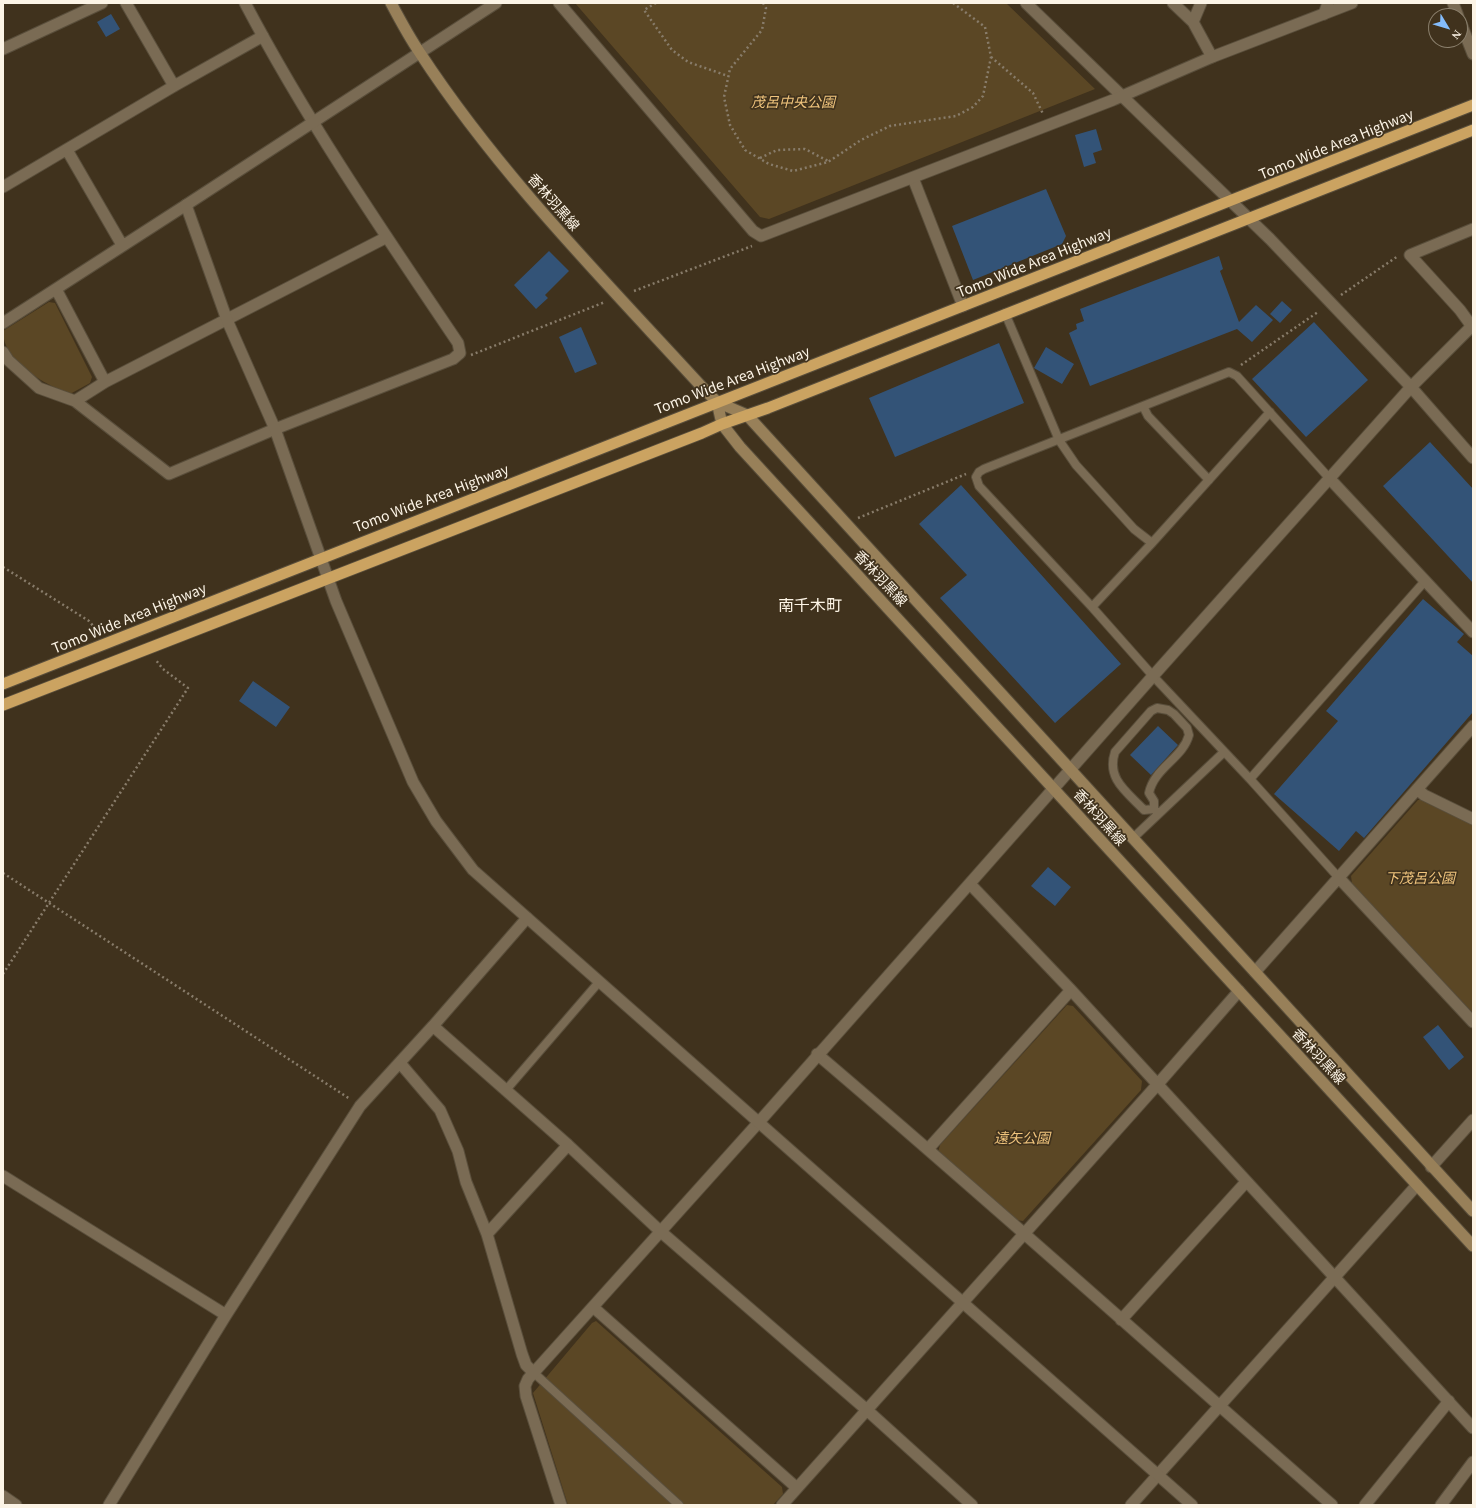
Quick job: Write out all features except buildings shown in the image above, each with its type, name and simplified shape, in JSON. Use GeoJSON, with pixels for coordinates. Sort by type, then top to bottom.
{"type":"FeatureCollection","features":[{"type":"Feature","properties":{"kind":"highway","name":"Tomo Wide Area Highway"},"geometry":{"type":"LineString","coordinates":[[3,684],[320,558],[1473,106]]}},
{"type":"Feature","properties":{"kind":"highway"},"geometry":{"type":"LineString","coordinates":[[3,705],[702,433],[1005,313],[1250,219],[1473,130]]}},
{"type":"Feature","properties":{"kind":"main road","name":"香林羽黒線"},"geometry":{"type":"LineString","coordinates":[[391,3],[419,52],[478,133],[528,195],[629,308],[717,402],[747,415],[1431,1167],[1473,1211]]}},
{"type":"Feature","properties":{"kind":"main road","name":"香林羽黒線"},"geometry":{"type":"LineString","coordinates":[[717,402],[722,424],[752,459],[1473,1246]]}},
{"type":"Feature","properties":{"kind":"street"},"geometry":{"type":"LineString","coordinates":[[3,49],[102,3]]}},
{"type":"Feature","properties":{"kind":"street"},"geometry":{"type":"LineString","coordinates":[[126,3],[174,86]]}},
{"type":"Feature","properties":{"kind":"street"},"geometry":{"type":"LineString","coordinates":[[3,352],[8,360],[39,388],[75,401],[169,474],[275,429],[453,359],[460,353],[458,343],[387,237],[313,121],[245,3]]}},
{"type":"Feature","properties":{"kind":"street"},"geometry":{"type":"LineString","coordinates":[[3,323],[496,3]]}},
{"type":"Feature","properties":{"kind":"street"},"geometry":{"type":"LineString","coordinates":[[558,3],[757,235],[767,235],[1122,96],[1212,57],[1352,3]]}},
{"type":"Feature","properties":{"kind":"street"},"geometry":{"type":"LineString","coordinates":[[1026,3],[1250,219],[1411,387],[1473,458]]}},
{"type":"Feature","properties":{"kind":"street"},"geometry":{"type":"LineString","coordinates":[[1173,3],[1193,22],[1212,57]]}},
{"type":"Feature","properties":{"kind":"street"},"geometry":{"type":"LineString","coordinates":[[1193,22],[1201,3]]}},
{"type":"Feature","properties":{"kind":"street"},"geometry":{"type":"LineString","coordinates":[[1324,14],[1328,3]]}},
{"type":"Feature","properties":{"kind":"street"},"geometry":{"type":"LineString","coordinates":[[3,187],[174,86],[263,36]]}},
{"type":"Feature","properties":{"kind":"street"},"geometry":{"type":"LineString","coordinates":[[1468,41],[1473,54]]}},
{"type":"Feature","properties":{"kind":"street"},"geometry":{"type":"LineString","coordinates":[[67,150],[122,245]]}},
{"type":"Feature","properties":{"kind":"street"},"geometry":{"type":"LineString","coordinates":[[913,178],[963,306]]}},
{"type":"Feature","properties":{"kind":"street"},"geometry":{"type":"LineString","coordinates":[[186,204],[227,320],[275,429],[328,579],[413,782],[436,822],[473,870],[1192,1505]]}},
{"type":"Feature","properties":{"kind":"street"},"geometry":{"type":"LineString","coordinates":[[561,1505],[526,1396],[525,1386],[533,1372],[759,1122],[1053,788],[1411,387],[1472,326],[1460,310],[1410,255],[1473,229]]}},
{"type":"Feature","properties":{"kind":"street"},"geometry":{"type":"LineString","coordinates":[[75,401],[105,382],[387,237]]}},
{"type":"Feature","properties":{"kind":"street"},"geometry":{"type":"LineString","coordinates":[[56,289],[105,382]]}},
{"type":"Feature","properties":{"kind":"street"},"geometry":{"type":"LineString","coordinates":[[1330,479],[1473,632]]}},
{"type":"Feature","properties":{"kind":"street"},"geometry":{"type":"LineString","coordinates":[[1255,972],[1473,726]]}},
{"type":"Feature","properties":{"kind":"street"},"geometry":{"type":"LineString","coordinates":[[1417,789],[1424,795],[1473,819]]}},
{"type":"Feature","properties":{"kind":"street"},"geometry":{"type":"LineString","coordinates":[[1339,878],[1473,1022]]}},
{"type":"Feature","properties":{"kind":"street"},"geometry":{"type":"LineString","coordinates":[[970,884],[1070,990],[1473,1428]]}},
{"type":"Feature","properties":{"kind":"street"},"geometry":{"type":"LineString","coordinates":[[109,1505],[226,1315],[360,1106],[434,1026],[527,918]]}},
{"type":"Feature","properties":{"kind":"street"},"geometry":{"type":"LineString","coordinates":[[928,1149],[1070,990]]}},
{"type":"Feature","properties":{"kind":"street"},"geometry":{"type":"LineString","coordinates":[[782,1505],[868,1411],[1239,991]]}},
{"type":"Feature","properties":{"kind":"street"},"geometry":{"type":"LineString","coordinates":[[434,1026],[568,1145],[660,1230],[868,1411],[965,1503]]}},
{"type":"Feature","properties":{"kind":"street"},"geometry":{"type":"LineString","coordinates":[[818,1054],[1332,1505]]}},
{"type":"Feature","properties":{"kind":"street"},"geometry":{"type":"LineString","coordinates":[[400,1063],[440,1110],[458,1151],[466,1182],[487,1234],[522,1354],[526,1365],[533,1372]]}},
{"type":"Feature","properties":{"kind":"street"},"geometry":{"type":"LineString","coordinates":[[1431,1167],[1473,1120]]}},
{"type":"Feature","properties":{"kind":"street"},"geometry":{"type":"LineString","coordinates":[[487,1234],[568,1145]]}},
{"type":"Feature","properties":{"kind":"street"},"geometry":{"type":"LineString","coordinates":[[3,1176],[226,1315]]}},
{"type":"Feature","properties":{"kind":"street"},"geometry":{"type":"LineString","coordinates":[[1121,1320],[1246,1182]]}},
{"type":"Feature","properties":{"kind":"street"},"geometry":{"type":"LineString","coordinates":[[1131,1505],[1417,1185]]}},
{"type":"Feature","properties":{"kind":"street"},"geometry":{"type":"LineString","coordinates":[[593,1307],[797,1488]]}},
{"type":"Feature","properties":{"kind":"street"},"geometry":{"type":"LineString","coordinates":[[1365,1505],[1449,1401]]}},
{"type":"Feature","properties":{"kind":"street"},"geometry":{"type":"LineString","coordinates":[[1441,1505],[1473,1462]]}},
{"type":"Feature","properties":{"kind":"street"},"geometry":{"type":"LineString","coordinates":[[3,1496],[16,1505]]}},
{"type":"Feature","properties":{"kind":"lane"},"geometry":{"type":"LineString","coordinates":[[1005,313],[1058,440],[1076,465],[1134,529],[1152,543]]}},
{"type":"Feature","properties":{"kind":"lane"},"geometry":{"type":"LineString","coordinates":[[1330,479],[1237,376],[1229,372],[984,469],[979,472],[976,480],[979,486],[1092,607],[1153,676],[1250,779],[1339,878]]}},
{"type":"Feature","properties":{"kind":"lane"},"geometry":{"type":"LineString","coordinates":[[1143,406],[1148,416],[1209,480]]}},
{"type":"Feature","properties":{"kind":"lane"},"geometry":{"type":"LineString","coordinates":[[1092,607],[1270,412]]}},
{"type":"Feature","properties":{"kind":"lane"},"geometry":{"type":"LineString","coordinates":[[1250,779],[1425,581]]}},
{"type":"Feature","properties":{"kind":"lane"},"geometry":{"type":"LineString","coordinates":[[1163,708],[1174,714],[1187,728],[1189,735],[1184,746],[1155,778],[1151,785],[1149,793],[1154,801],[1156,811],[1144,810],[1115,778],[1113,760],[1115,752],[1151,711],[1163,708]]}},
{"type":"Feature","properties":{"kind":"lane"},"geometry":{"type":"LineString","coordinates":[[1132,839],[1156,811],[1224,752]]}},
{"type":"Feature","properties":{"kind":"lane"},"geometry":{"type":"LineString","coordinates":[[506,1090],[599,982]]}},
{"type":"Feature","properties":{"kind":"lane"},"geometry":{"type":"LineString","coordinates":[[533,1372],[679,1505]]}},
{"type":"Feature","properties":{"kind":"path"},"geometry":{"type":"LineString","coordinates":[[656,3],[644,10],[672,50],[688,62],[728,76]]}},
{"type":"Feature","properties":{"kind":"path"},"geometry":{"type":"LineString","coordinates":[[763,3],[766,8],[762,30],[730,69],[724,97],[730,125],[745,150],[769,164],[793,171],[828,162],[861,140],[890,126],[956,116],[974,107],[983,96],[991,57],[984,27],[953,3]]}},
{"type":"Feature","properties":{"kind":"path"},"geometry":{"type":"LineString","coordinates":[[991,57],[1033,93],[1044,116],[1036,119]]}},
{"type":"Feature","properties":{"kind":"path"},"geometry":{"type":"LineString","coordinates":[[760,158],[777,150],[805,149],[828,162]]}},
{"type":"Feature","properties":{"kind":"path"},"geometry":{"type":"LineString","coordinates":[[634,291],[752,245]]}},
{"type":"Feature","properties":{"kind":"path"},"geometry":{"type":"LineString","coordinates":[[1341,295],[1398,256]]}},
{"type":"Feature","properties":{"kind":"path"},"geometry":{"type":"LineString","coordinates":[[469,356],[605,302]]}},
{"type":"Feature","properties":{"kind":"path"},"geometry":{"type":"LineString","coordinates":[[1229,372],[1318,312]]}},
{"type":"Feature","properties":{"kind":"path"},"geometry":{"type":"LineString","coordinates":[[856,519],[957,476],[968,474]]}},
{"type":"Feature","properties":{"kind":"path"},"geometry":{"type":"LineString","coordinates":[[3,567],[89,621],[98,631],[105,643]]}},
{"type":"Feature","properties":{"kind":"path"},"geometry":{"type":"LineString","coordinates":[[3,974],[188,688],[163,669],[156,660],[150,647]]}},
{"type":"Feature","properties":{"kind":"path"},"geometry":{"type":"LineString","coordinates":[[3,873],[360,1106]]}},
{"type":"Feature","properties":{"kind":"green space","name":"茂呂中央公園"},"geometry":{"type":"Polygon","coordinates":[[[575,3],[1006,3],[1095,89],[769,219],[760,217],[575,3]]]}},
{"type":"Feature","properties":{"kind":"green space"},"geometry":{"type":"Polygon","coordinates":[[[49,302],[55,303],[92,377],[90,383],[70,394],[37,378],[17,362],[10,353],[5,342],[3,331],[49,302]]]}},
{"type":"Feature","properties":{"kind":"green space","name":"下茂呂公園"},"geometry":{"type":"Polygon","coordinates":[[[1418,800],[1423,800],[1473,825],[1473,1013],[1352,883],[1351,876],[1418,800]]]}},
{"type":"Feature","properties":{"kind":"green space","name":"遠矢公園"},"geometry":{"type":"Polygon","coordinates":[[[1067,1005],[1073,1006],[1142,1081],[1141,1090],[1023,1221],[1016,1220],[938,1152],[940,1145],[1067,1005]]]}},
{"type":"Feature","properties":{"kind":"green space"},"geometry":{"type":"Polygon","coordinates":[[[596,1321],[782,1487],[783,1494],[773,1505],[568,1505],[533,1393],[592,1323],[596,1321]]]}},
{"type":"Feature","properties":{"kind":"district","name":"南千木町"},"geometry":{"type":"Point","coordinates":[810,605]}}]}
